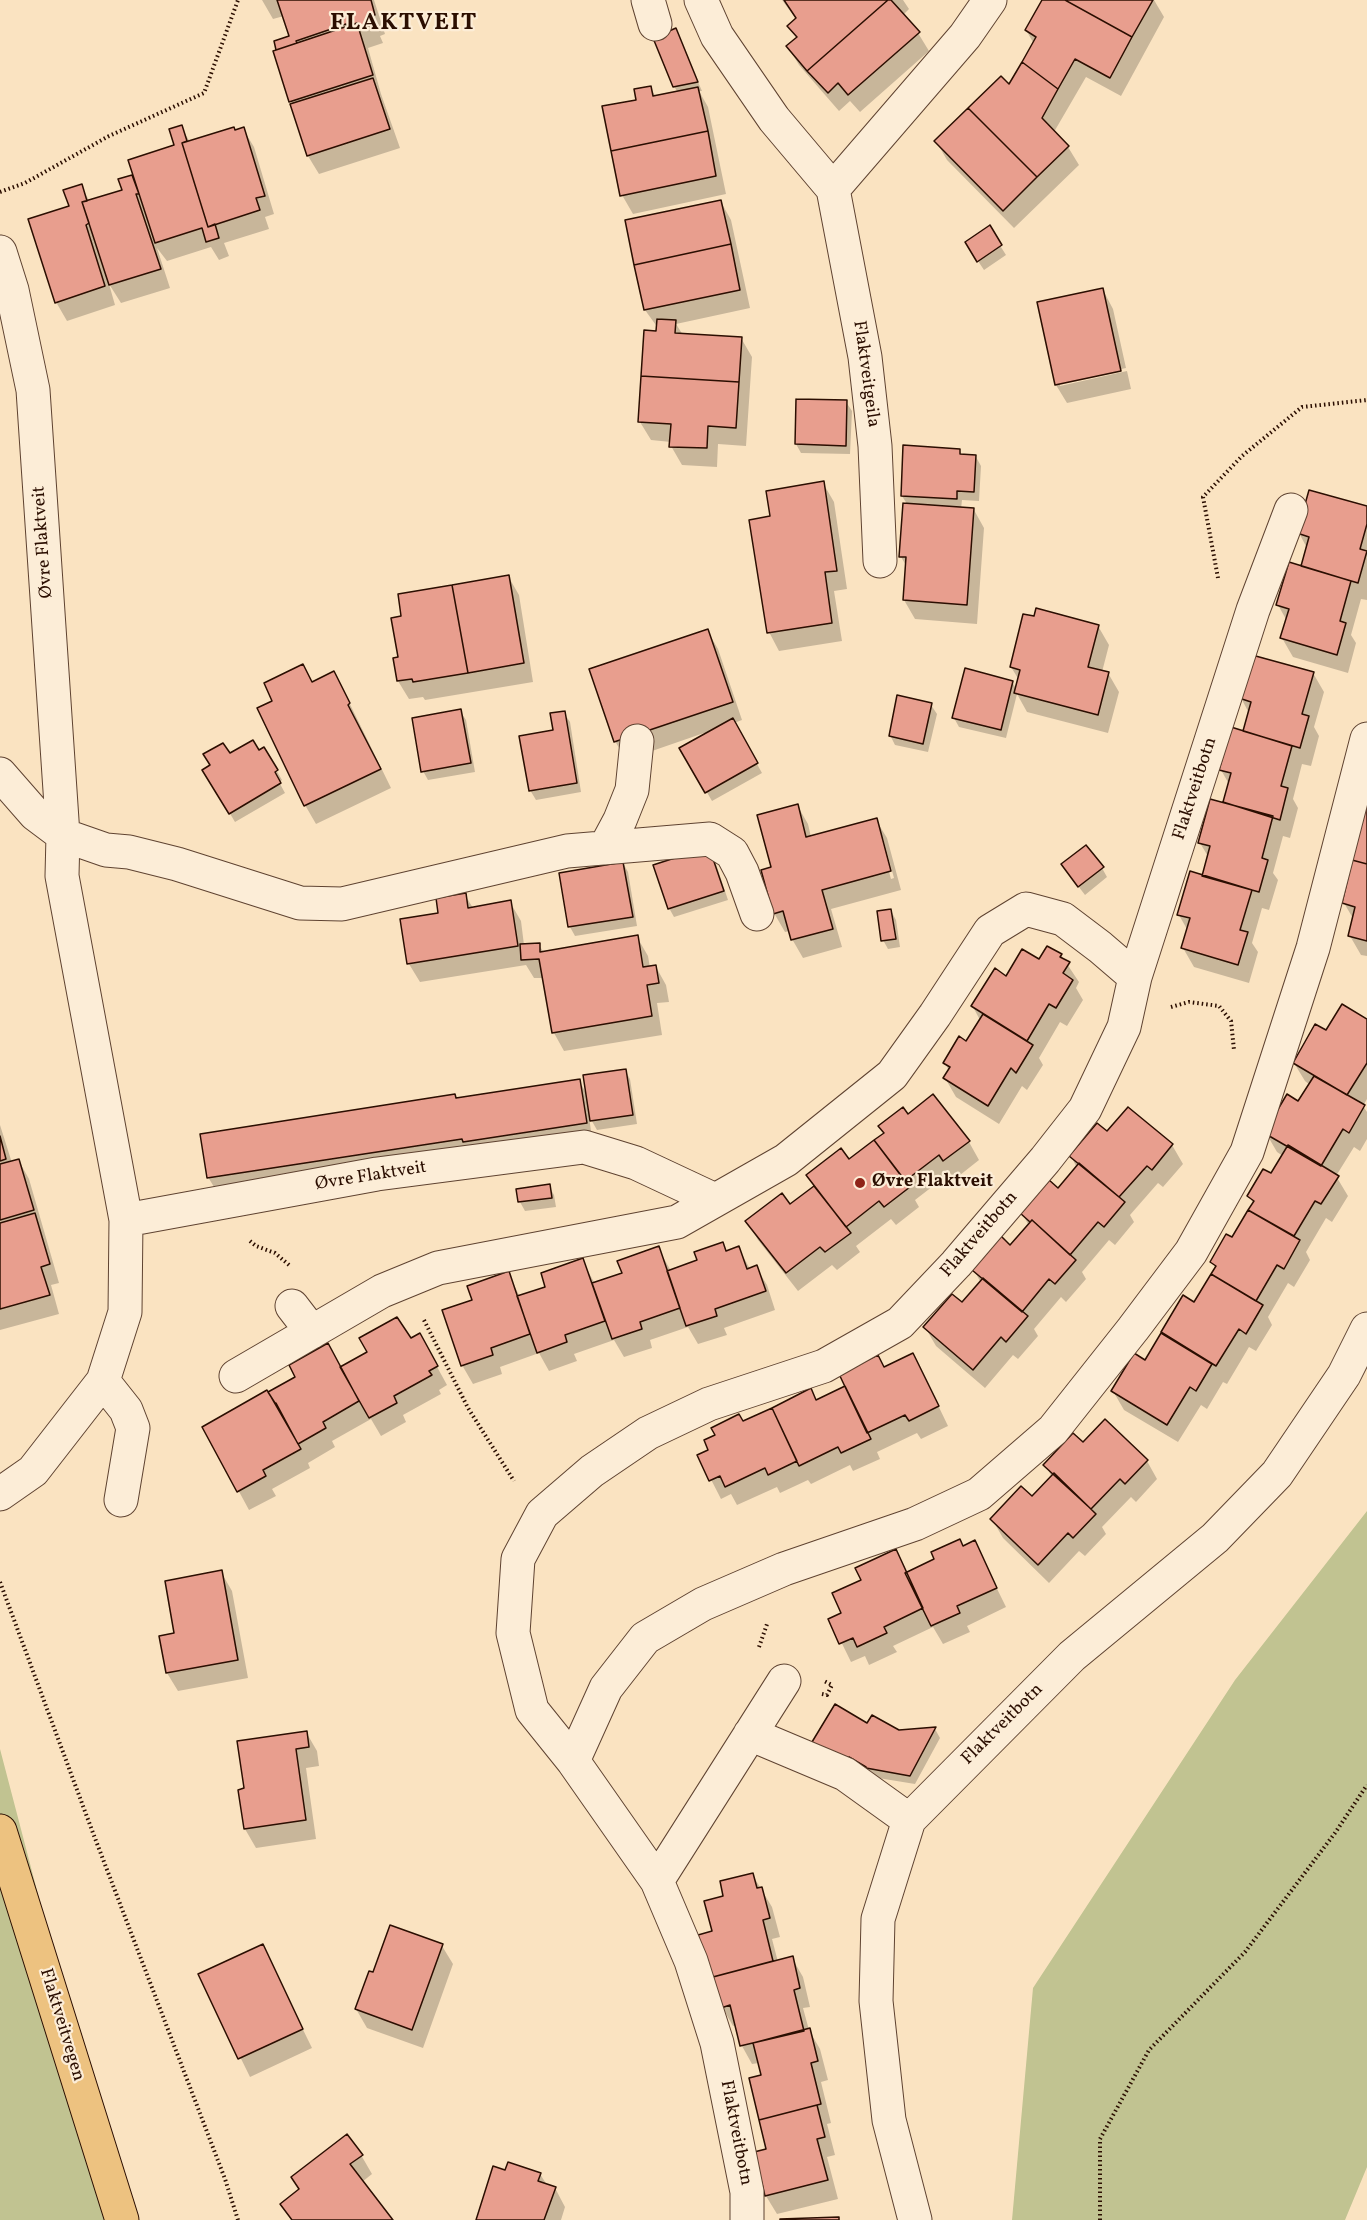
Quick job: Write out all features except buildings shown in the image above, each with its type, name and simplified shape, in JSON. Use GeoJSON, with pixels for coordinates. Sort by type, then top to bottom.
{"type":"FeatureCollection","features":[{"type":"Feature","properties":{"kind":"main road","name":"Flaktveitvegen"},"geometry":{"type":"LineString","coordinates":[[0,1831],[122,2220]]}},
{"type":"Feature","properties":{"kind":"street","name":"Flaktveitgeila"},"geometry":{"type":"LineString","coordinates":[[701,0],[717,36],[761,100],[833,189],[865,357],[875,446],[880,561]]}},
{"type":"Feature","properties":{"kind":"street"},"geometry":{"type":"LineString","coordinates":[[833,189],[965,36],[990,0]]}},
{"type":"Feature","properties":{"kind":"street","name":"Øvre Flaktveit"},"geometry":{"type":"LineString","coordinates":[[0,252],[12,290],[33,390],[63,835],[62,876],[126,1220],[125,1312],[103,1381],[33,1472],[0,1494]]}},
{"type":"Feature","properties":{"kind":"street","name":"Flaktveitbotn"},"geometry":{"type":"LineString","coordinates":[[747,2220],[747,2192],[717,2043],[691,1961],[657,1881],[573,1761],[532,1710],[513,1633],[518,1558],[542,1514],[592,1471],[648,1433],[709,1404],[824,1366],[900,1323],[964,1256],[1045,1160],[1084,1109],[1124,1027],[1135,977],[1253,610],[1291,510]]}},
{"type":"Feature","properties":{"kind":"street"},"geometry":{"type":"LineString","coordinates":[[573,1761],[606,1688],[645,1638],[703,1604],[774,1573],[915,1524],[979,1494],[1053,1430],[1133,1329],[1191,1252],[1247,1152],[1313,948],[1367,739]]}},
{"type":"Feature","properties":{"kind":"street"},"geometry":{"type":"LineString","coordinates":[[605,848],[632,790],[637,741]]}},
{"type":"Feature","properties":{"kind":"street"},"geometry":{"type":"LineString","coordinates":[[0,774],[35,814],[63,835],[106,850],[129,852],[177,864],[300,903],[342,904],[567,851],[710,839],[732,853],[742,872],[757,914]]}},
{"type":"Feature","properties":{"kind":"street"},"geometry":{"type":"LineString","coordinates":[[236,1376],[382,1291],[438,1268],[677,1222],[786,1161],[892,1075],[936,1015],[990,931],[1026,909],[1063,919],[1135,977]]}},
{"type":"Feature","properties":{"kind":"street","name":"Øvre Flaktveit"},"geometry":{"type":"LineString","coordinates":[[126,1220],[377,1174],[584,1147],[636,1163],[715,1200]]}},
{"type":"Feature","properties":{"kind":"street"},"geometry":{"type":"LineString","coordinates":[[292,1306],[312,1332]]}},
{"type":"Feature","properties":{"kind":"street","name":"Flaktveitbotn"},"geometry":{"type":"LineString","coordinates":[[915,2220],[889,2120],[876,2001],[878,1919],[909,1820],[1072,1656],[1215,1538],[1277,1474],[1344,1375],[1367,1329]]}},
{"type":"Feature","properties":{"kind":"street"},"geometry":{"type":"LineString","coordinates":[[103,1381],[126,1410],[133,1428],[121,1500]]}},
{"type":"Feature","properties":{"kind":"street"},"geometry":{"type":"LineString","coordinates":[[657,1881],[784,1681]]}},
{"type":"Feature","properties":{"kind":"street"},"geometry":{"type":"LineString","coordinates":[[750,1734],[845,1774],[909,1820]]}},
{"type":"Feature","properties":{"kind":"path"},"geometry":{"type":"LineString","coordinates":[[0,192],[25,183],[109,136],[204,93],[238,0]]}},
{"type":"Feature","properties":{"kind":"path"},"geometry":{"type":"LineString","coordinates":[[1124,1027],[1152,1014],[1189,1002],[1219,1005],[1231,1021],[1234,1052]]}},
{"type":"Feature","properties":{"kind":"path"},"geometry":{"type":"LineString","coordinates":[[213,1205],[256,1246],[275,1253],[294,1268]]}},
{"type":"Feature","properties":{"kind":"path"},"geometry":{"type":"LineString","coordinates":[[421,1314],[468,1408],[511,1477],[542,1514]]}},
{"type":"Feature","properties":{"kind":"path"},"geometry":{"type":"LineString","coordinates":[[0,1582],[225,2179],[238,2220]]}},
{"type":"Feature","properties":{"kind":"path"},"geometry":{"type":"LineString","coordinates":[[1100,2220],[1100,2139],[1149,2050],[1245,1952],[1335,1833],[1367,1785]]}},
{"type":"Feature","properties":{"kind":"green space"},"geometry":{"type":"Polygon","coordinates":[[[1367,1511],[1367,2167],[1345,2220],[1012,2220],[1033,1988],[1235,1680],[1367,1511]]]}},
{"type":"Feature","properties":{"kind":"green space"},"geometry":{"type":"Polygon","coordinates":[[[0,1749],[45,1921],[123,2220],[0,2220],[0,1749]]]}},
{"type":"Feature","properties":{"kind":"place","name":"Øvre Flaktveit"},"geometry":{"type":"Point","coordinates":[860,1183]}},
{"type":"Feature","properties":{"kind":"district","name":"FLAKTVEIT"},"geometry":{"type":"Point","coordinates":[404,25]}}]}
